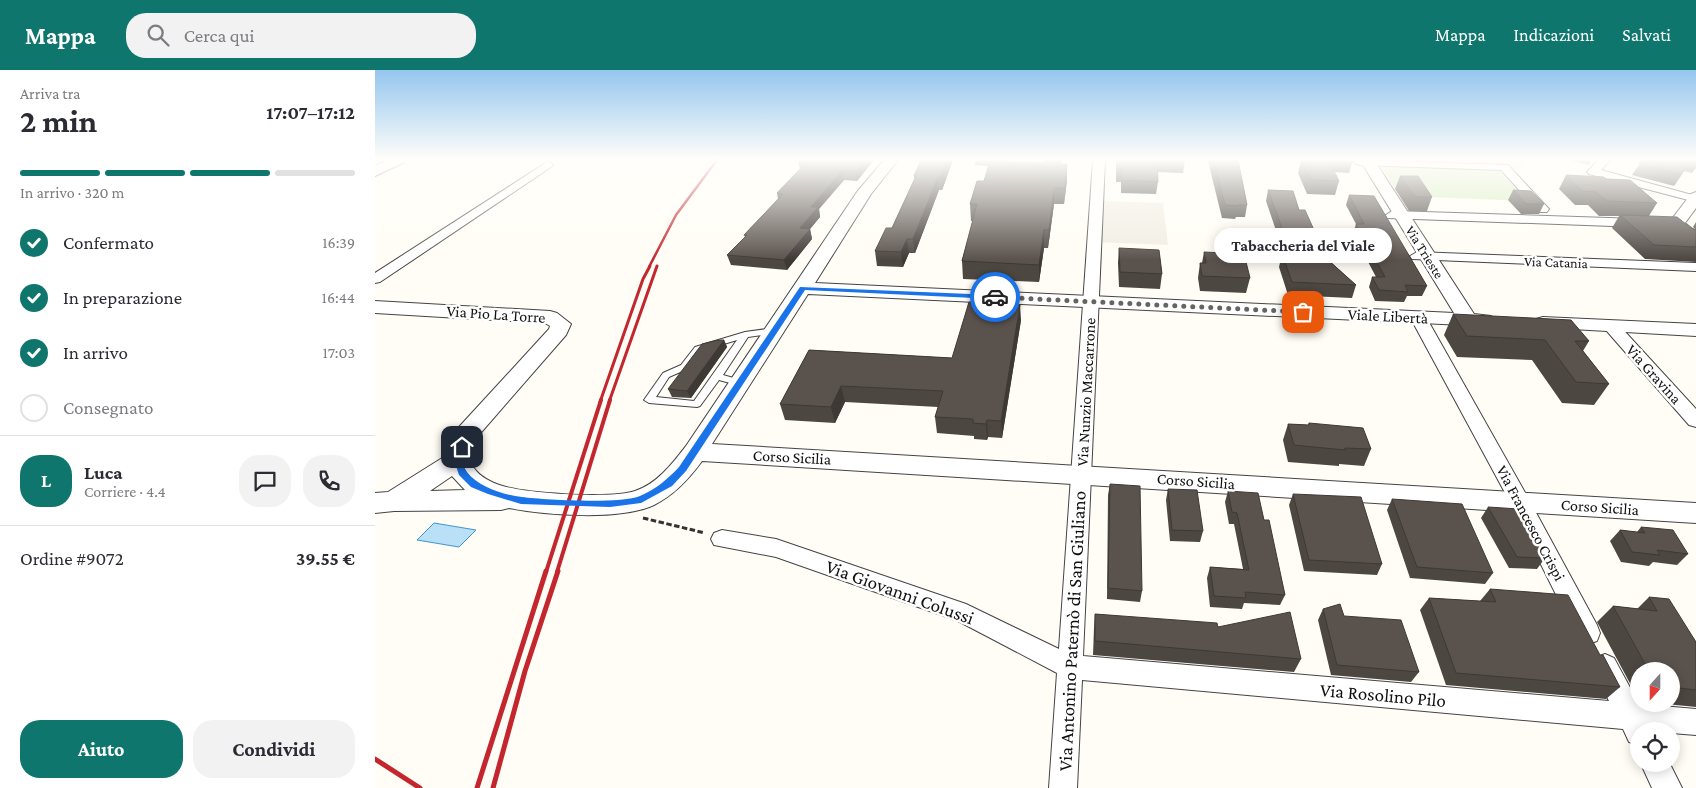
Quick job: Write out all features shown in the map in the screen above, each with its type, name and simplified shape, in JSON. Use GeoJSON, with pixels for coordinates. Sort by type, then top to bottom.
{"type":"FeatureCollection","features":[{"type":"Feature","properties":{"kind":"street"},"geometry":{"type":"LineString","coordinates":[[375,279],[504,194]]}},
{"type":"Feature","properties":{"kind":"street"},"geometry":{"type":"LineString","coordinates":[[384,502],[521,500],[610,504],[641,500],[669,484],[695,452],[864,194]]}},
{"type":"Feature","properties":{"kind":"street","name":"Via Nunzio Maccarrone"},"geometry":{"type":"LineString","coordinates":[[1081,474],[1097,194]]}},
{"type":"Feature","properties":{"kind":"street","name":"Via Trieste"},"geometry":{"type":"LineString","coordinates":[[1383,194],[1461,319]]}},
{"type":"Feature","properties":{"kind":"street"},"geometry":{"type":"LineString","coordinates":[[1529,194],[1555,221]]}},
{"type":"Feature","properties":{"kind":"street"},"geometry":{"type":"LineString","coordinates":[[1677,194],[1695,198]]}},
{"type":"Feature","properties":{"kind":"street"},"geometry":{"type":"LineString","coordinates":[[1667,224],[1695,198]]}},
{"type":"Feature","properties":{"kind":"street"},"geometry":{"type":"LineString","coordinates":[[1397,215],[1667,224],[1696,240]]}},
{"type":"Feature","properties":{"kind":"street","name":"Via Catania"},"geometry":{"type":"LineString","coordinates":[[1422,257],[1696,267]]}},
{"type":"Feature","properties":{"kind":"street","name":"Viale Libertà"},"geometry":{"type":"LineString","coordinates":[[803,288],[1696,330]]}},
{"type":"Feature","properties":{"kind":"street","name":"Via Pio La Torre"},"geometry":{"type":"LineString","coordinates":[[375,307],[550,317],[561,324],[559,331],[467,433],[458,460]]}},
{"type":"Feature","properties":{"kind":"street","name":"Via Francesco Crispi"},"geometry":{"type":"LineString","coordinates":[[1418,317],[1521,502],[1633,722]]}},
{"type":"Feature","properties":{"kind":"street","name":"Via Gravina"},"geometry":{"type":"LineString","coordinates":[[1611,326],[1696,421]]}},
{"type":"Feature","properties":{"kind":"street","name":"Corso Sicilia"},"geometry":{"type":"LineString","coordinates":[[695,452],[1081,474],[1696,513]]}},
{"type":"Feature","properties":{"kind":"street"},"geometry":{"type":"LineString","coordinates":[[384,502],[458,460],[462,473],[475,485],[491,492],[521,500]]}},
{"type":"Feature","properties":{"kind":"street","name":"Via Antonino Paternò di San Giuliano"},"geometry":{"type":"LineString","coordinates":[[1063,788],[1081,474]]}},
{"type":"Feature","properties":{"kind":"street","name":"Via Giovanni Colussi"},"geometry":{"type":"LineString","coordinates":[[723,539],[784,550],[835,566],[966,614],[1070,667]]}},
{"type":"Feature","properties":{"kind":"street","name":"Via Rosolino Pilo"},"geometry":{"type":"LineString","coordinates":[[1070,667],[1630,724]]}},
{"type":"Feature","properties":{"kind":"street","name":"Via Rosolino Pilo"},"geometry":{"type":"LineString","coordinates":[[1680,723],[1696,722]]}},
{"type":"Feature","properties":{"kind":"street"},"geometry":{"type":"LineString","coordinates":[[1659,772],[1668,788]]}},
{"type":"Feature","properties":{"kind":"lane"},"geometry":{"type":"LineString","coordinates":[[745,336],[697,404],[649,400],[666,375],[684,367],[698,349],[745,336],[780,323]]}},
{"type":"Feature","properties":{"kind":"lane"},"geometry":{"type":"LineString","coordinates":[[717,376],[741,383]]}},
{"type":"Feature","properties":{"kind":"path"},"geometry":{"type":"LineString","coordinates":[[669,523],[723,539]]}},
{"type":"Feature","properties":{"kind":"green space"},"geometry":{"type":"Polygon","coordinates":[[[1428,194],[1521,194],[1528,201],[1430,197],[1428,194]]]}},
{"type":"Feature","properties":{"kind":"shaded area"},"geometry":{"type":"Polygon","coordinates":[[[1096,201],[1163,203],[1168,245],[1095,242],[1096,201]]]}},
{"type":"Feature","properties":{"kind":"water"},"geometry":{"type":"Polygon","coordinates":[[[434,523],[476,530],[459,547],[417,540],[434,523]]]}},
{"type":"Feature","properties":{"kind":"building"},"geometry":{"type":"Polygon","coordinates":[[[780,194],[823,194],[811,207],[818,207],[800,228],[810,229],[784,260],[727,255],[747,235],[744,235],[783,194],[780,194]]]}},
{"type":"Feature","properties":{"kind":"building"},"geometry":{"type":"Polygon","coordinates":[[[908,194],[931,194],[913,239],[907,239],[901,252],[875,251],[886,228],[892,228],[908,194]]]}},
{"type":"Feature","properties":{"kind":"building"},"geometry":{"type":"Polygon","coordinates":[[[973,194],[1053,194],[1049,230],[1044,230],[1039,265],[962,261],[977,204],[970,204],[973,194]]]}},
{"type":"Feature","properties":{"kind":"building"},"geometry":{"type":"Polygon","coordinates":[[[1222,194],[1245,194],[1247,205],[1225,205],[1222,194]]]}},
{"type":"Feature","properties":{"kind":"building"},"geometry":{"type":"Polygon","coordinates":[[[1269,194],[1294,194],[1299,210],[1305,210],[1327,259],[1356,285],[1292,282],[1282,254],[1292,255],[1269,194]]]}},
{"type":"Feature","properties":{"kind":"building"},"geometry":{"type":"Polygon","coordinates":[[[1413,194],[1430,194],[1432,197],[1415,197],[1413,194]]]}},
{"type":"Feature","properties":{"kind":"building"},"geometry":{"type":"Polygon","coordinates":[[[1516,194],[1534,194],[1544,204],[1526,204],[1516,194]]]}},
{"type":"Feature","properties":{"kind":"building"},"geometry":{"type":"Polygon","coordinates":[[[1598,194],[1646,194],[1657,203],[1607,201],[1598,194]]]}},
{"type":"Feature","properties":{"kind":"building"},"geometry":{"type":"Polygon","coordinates":[[[1349,195],[1374,196],[1427,286],[1405,285],[1408,292],[1379,290],[1372,277],[1385,277],[1356,224],[1364,224],[1349,195]]]}},
{"type":"Feature","properties":{"kind":"building"},"geometry":{"type":"Polygon","coordinates":[[[1620,215],[1677,217],[1696,230],[1696,247],[1654,245],[1620,215]]]}},
{"type":"Feature","properties":{"kind":"building"},"geometry":{"type":"Polygon","coordinates":[[[1119,248],[1159,250],[1162,274],[1120,272],[1119,248]]]}},
{"type":"Feature","properties":{"kind":"building"},"geometry":{"type":"Polygon","coordinates":[[[1204,252],[1244,254],[1250,278],[1202,276],[1200,263],[1206,263],[1204,252]]]}},
{"type":"Feature","properties":{"kind":"building"},"geometry":{"type":"Polygon","coordinates":[[[969,302],[1020,305],[1001,421],[987,420],[986,424],[973,423],[973,419],[935,417],[943,391],[841,386],[831,407],[780,404],[809,350],[952,358],[969,302]]]}},
{"type":"Feature","properties":{"kind":"building"},"geometry":{"type":"Polygon","coordinates":[[[1453,314],[1571,320],[1589,341],[1575,341],[1609,384],[1576,382],[1545,340],[1467,336],[1453,314]]]}},
{"type":"Feature","properties":{"kind":"building"},"geometry":{"type":"Polygon","coordinates":[[[724,340],[687,391],[668,389],[702,344],[724,340]]]}},
{"type":"Feature","properties":{"kind":"building"},"geometry":{"type":"Polygon","coordinates":[[[1309,423],[1363,428],[1371,449],[1345,448],[1345,450],[1294,445],[1288,424],[1309,425],[1309,423]]]}},
{"type":"Feature","properties":{"kind":"building"},"geometry":{"type":"Polygon","coordinates":[[[1110,484],[1140,486],[1142,591],[1108,588],[1110,484]]]}},
{"type":"Feature","properties":{"kind":"building"},"geometry":{"type":"Polygon","coordinates":[[[1168,489],[1197,490],[1203,531],[1172,530],[1168,489]]]}},
{"type":"Feature","properties":{"kind":"building"},"geometry":{"type":"Polygon","coordinates":[[[1228,491],[1258,493],[1264,520],[1269,520],[1285,595],[1245,592],[1246,598],[1214,596],[1210,567],[1249,570],[1237,513],[1232,512],[1228,491]]]}},
{"type":"Feature","properties":{"kind":"building"},"geometry":{"type":"Polygon","coordinates":[[[1293,494],[1361,497],[1382,564],[1309,560],[1293,494]]]}},
{"type":"Feature","properties":{"kind":"building"},"geometry":{"type":"Polygon","coordinates":[[[1392,499],[1462,504],[1493,573],[1417,567],[1392,499]]]}},
{"type":"Feature","properties":{"kind":"building"},"geometry":{"type":"Polygon","coordinates":[[[1488,507],[1519,509],[1545,558],[1517,557],[1488,507]]]}},
{"type":"Feature","properties":{"kind":"building"},"geometry":{"type":"Polygon","coordinates":[[[1641,527],[1673,530],[1688,554],[1657,550],[1660,555],[1632,552],[1620,530],[1645,533],[1641,527]]]}},
{"type":"Feature","properties":{"kind":"building"},"geometry":{"type":"Polygon","coordinates":[[[1490,589],[1568,595],[1600,655],[1603,655],[1620,687],[1456,673],[1429,598],[1496,602],[1490,589]]]}},
{"type":"Feature","properties":{"kind":"building"},"geometry":{"type":"Polygon","coordinates":[[[1649,597],[1669,599],[1696,642],[1696,690],[1680,688],[1680,662],[1644,662],[1613,606],[1657,611],[1649,597]]]}},
{"type":"Feature","properties":{"kind":"building"},"geometry":{"type":"Polygon","coordinates":[[[1340,604],[1344,616],[1401,620],[1419,672],[1337,665],[1323,609],[1340,604]]]}},
{"type":"Feature","properties":{"kind":"building"},"geometry":{"type":"Polygon","coordinates":[[[1290,612],[1301,659],[1095,641],[1095,614],[1217,623],[1218,627],[1290,612]]]}},
{"type":"Feature","properties":{"kind":"railway"},"geometry":{"type":"LineString","coordinates":[[649,267],[676,215],[692,194]]}},
{"type":"Feature","properties":{"kind":"railway"},"geometry":{"type":"LineString","coordinates":[[600,402],[643,279],[650,266]]}},
{"type":"Feature","properties":{"kind":"railway"},"geometry":{"type":"LineString","coordinates":[[609,402],[657,266]]}},
{"type":"Feature","properties":{"kind":"railway"},"geometry":{"type":"LineString","coordinates":[[546,572],[601,400]]}},
{"type":"Feature","properties":{"kind":"railway"},"geometry":{"type":"LineString","coordinates":[[557,572],[610,400]]}},
{"type":"Feature","properties":{"kind":"railway"},"geometry":{"type":"LineString","coordinates":[[477,788],[546,571]]}},
{"type":"Feature","properties":{"kind":"railway"},"geometry":{"type":"LineString","coordinates":[[493,788],[525,671],[558,571]]}},
{"type":"Feature","properties":{"kind":"railway"},"geometry":{"type":"LineString","coordinates":[[375,759],[420,788]]}},
{"type":"Feature","properties":{"kind":"way so far"},"geometry":{"type":"LineString","coordinates":[[995,297],[1303,312]]}},
{"type":"Feature","properties":{"kind":"place","name":"Tabaccheria del Viale"},"geometry":{"type":"Point","coordinates":[1303,312]}},
{"type":"Feature","properties":{"kind":"route"},"geometry":{"type":"LineString","coordinates":[[462,447],[458,460],[462,473],[475,485],[491,492],[521,500],[610,504],[641,500],[669,484],[683,469],[803,288],[995,297]]}}]}
